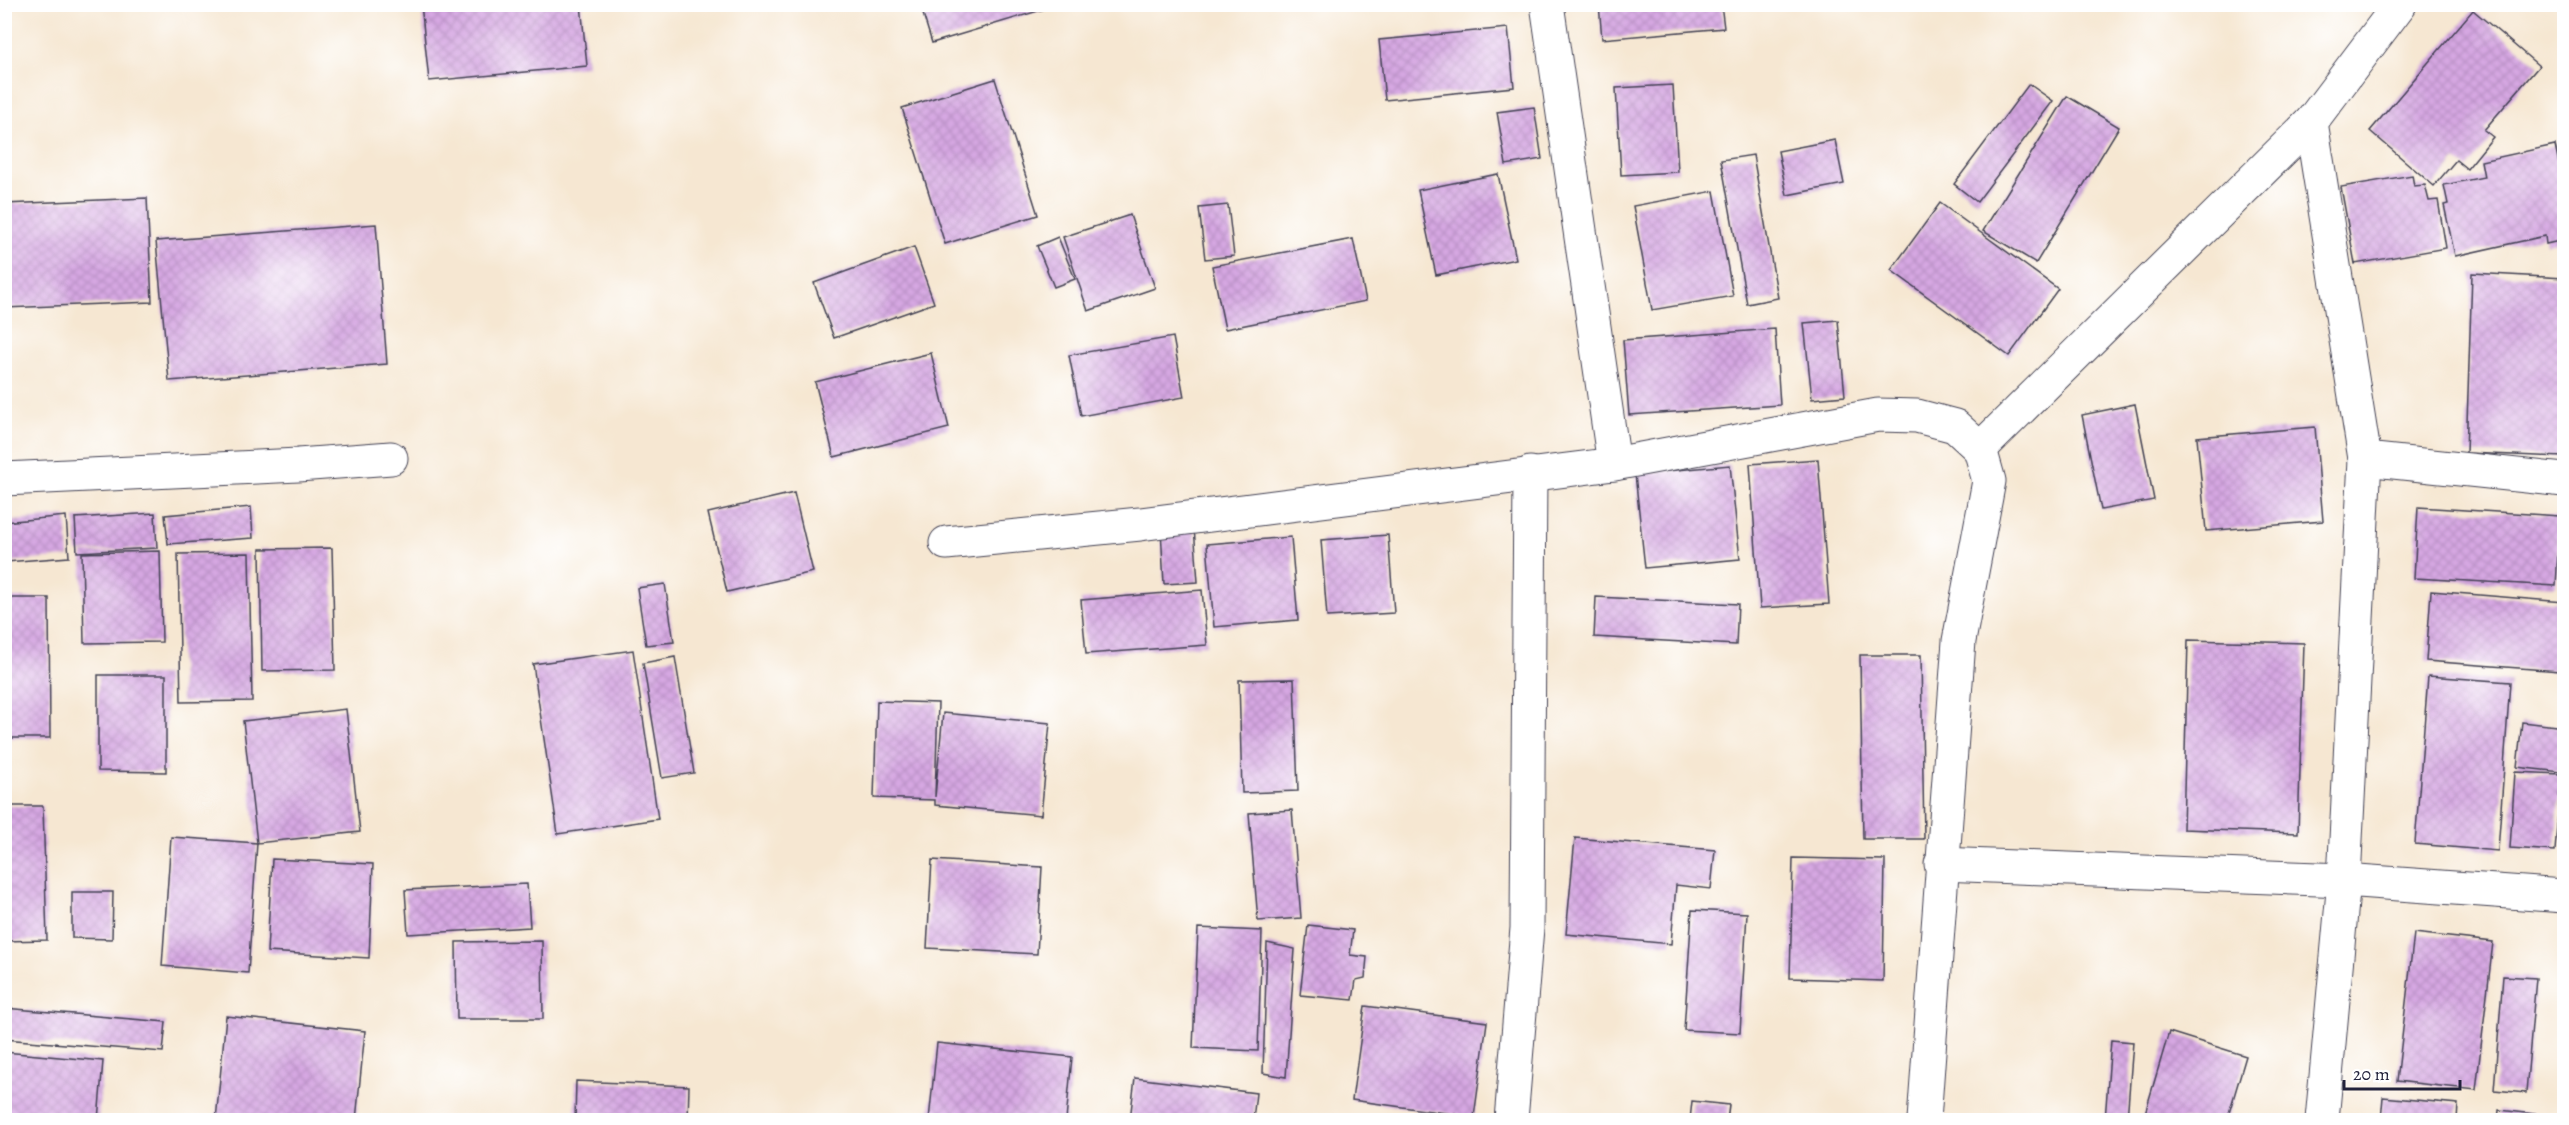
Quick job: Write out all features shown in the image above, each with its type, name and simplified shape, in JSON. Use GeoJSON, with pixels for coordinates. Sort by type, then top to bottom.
{"type":"FeatureCollection","features":[{"type":"Feature","properties":{"kind":"street"},"geometry":{"type":"LineString","coordinates":[[1548,4],[1614,464]]}},
{"type":"Feature","properties":{"kind":"street"},"geometry":{"type":"LineString","coordinates":[[1980,449],[2311,122],[2400,4]]}},
{"type":"Feature","properties":{"kind":"street"},"geometry":{"type":"LineString","coordinates":[[2311,122],[2365,459],[2344,880],[2322,1120]]}},
{"type":"Feature","properties":{"kind":"street"},"geometry":{"type":"LineString","coordinates":[[946,543],[1140,524],[1614,464],[1878,415],[1917,416],[1955,426],[1980,449],[1989,481],[1959,642],[1924,1120]]}},
{"type":"Feature","properties":{"kind":"street"},"geometry":{"type":"LineString","coordinates":[[4,479],[298,465],[391,458]]}},
{"type":"Feature","properties":{"kind":"street"},"geometry":{"type":"LineString","coordinates":[[2365,459],[2565,480]]}},
{"type":"Feature","properties":{"kind":"street"},"geometry":{"type":"LineString","coordinates":[[1510,1120],[1527,928],[1530,473]]}},
{"type":"Feature","properties":{"kind":"street"},"geometry":{"type":"LineString","coordinates":[[1941,864],[2344,880],[2565,896]]}},
{"type":"Feature","properties":{"kind":"building"},"geometry":{"type":"Polygon","coordinates":[[[421,4],[581,4],[587,66],[429,81],[421,4]]]}},
{"type":"Feature","properties":{"kind":"building"},"geometry":{"type":"Polygon","coordinates":[[[920,4],[1058,4],[1058,5],[932,43],[920,4]]]}},
{"type":"Feature","properties":{"kind":"building"},"geometry":{"type":"Polygon","coordinates":[[[1599,4],[1721,4],[1724,28],[1602,39],[1599,4]]]}},
{"type":"Feature","properties":{"kind":"building"},"geometry":{"type":"Polygon","coordinates":[[[2473,10],[2539,66],[2484,130],[2493,137],[2467,169],[2456,160],[2434,186],[2370,131],[2473,10]]]}},
{"type":"Feature","properties":{"kind":"building"},"geometry":{"type":"Polygon","coordinates":[[[1508,28],[1514,87],[1385,100],[1379,40],[1508,28]]]}},
{"type":"Feature","properties":{"kind":"building"},"geometry":{"type":"Polygon","coordinates":[[[995,79],[1038,215],[945,244],[902,108],[995,79]]]}},
{"type":"Feature","properties":{"kind":"building"},"geometry":{"type":"Polygon","coordinates":[[[2029,84],[2053,101],[1977,202],[1954,184],[2029,84]]]}},
{"type":"Feature","properties":{"kind":"building"},"geometry":{"type":"Polygon","coordinates":[[[1673,85],[1678,172],[1621,175],[1616,88],[1673,85]]]}},
{"type":"Feature","properties":{"kind":"building"},"geometry":{"type":"Polygon","coordinates":[[[2067,96],[2119,127],[2036,263],[1983,231],[2067,96]]]}},
{"type":"Feature","properties":{"kind":"building"},"geometry":{"type":"Polygon","coordinates":[[[1534,107],[1542,159],[1506,165],[1497,112],[1534,107]]]}},
{"type":"Feature","properties":{"kind":"building"},"geometry":{"type":"Polygon","coordinates":[[[1835,140],[1844,184],[1787,195],[1778,151],[1835,140]]]}},
{"type":"Feature","properties":{"kind":"building"},"geometry":{"type":"Polygon","coordinates":[[[2555,145],[2564,187],[2564,240],[2546,244],[2545,236],[2455,256],[2444,205],[2448,204],[2444,185],[2484,177],[2481,161],[2555,145]]]}},
{"type":"Feature","properties":{"kind":"building"},"geometry":{"type":"Polygon","coordinates":[[[1753,155],[1778,298],[1747,304],[1721,160],[1753,155]]]}},
{"type":"Feature","properties":{"kind":"building"},"geometry":{"type":"Polygon","coordinates":[[[1498,174],[1516,259],[1436,275],[1418,190],[1498,174]]]}},
{"type":"Feature","properties":{"kind":"building"},"geometry":{"type":"Polygon","coordinates":[[[2412,175],[2414,186],[2425,185],[2429,201],[2438,200],[2446,248],[2355,264],[2341,187],[2412,175]]]}},
{"type":"Feature","properties":{"kind":"building"},"geometry":{"type":"Polygon","coordinates":[[[1714,191],[1733,296],[1652,310],[1633,206],[1714,191]]]}},
{"type":"Feature","properties":{"kind":"building"},"geometry":{"type":"Polygon","coordinates":[[[147,198],[152,302],[4,308],[4,204],[147,198]]]}},
{"type":"Feature","properties":{"kind":"building"},"geometry":{"type":"Polygon","coordinates":[[[1940,203],[2058,289],[2009,356],[1891,270],[1940,203]]]}},
{"type":"Feature","properties":{"kind":"building"},"geometry":{"type":"Polygon","coordinates":[[[1228,205],[1234,256],[1205,259],[1199,208],[1228,205]]]}},
{"type":"Feature","properties":{"kind":"building"},"geometry":{"type":"Polygon","coordinates":[[[1130,215],[1155,288],[1088,311],[1063,237],[1130,215]]]}},
{"type":"Feature","properties":{"kind":"building"},"geometry":{"type":"Polygon","coordinates":[[[376,224],[387,364],[169,381],[156,241],[376,224]]]}},
{"type":"Feature","properties":{"kind":"building"},"geometry":{"type":"Polygon","coordinates":[[[1058,237],[1075,279],[1054,287],[1037,246],[1058,237]]]}},
{"type":"Feature","properties":{"kind":"building"},"geometry":{"type":"Polygon","coordinates":[[[1353,239],[1366,301],[1225,329],[1212,266],[1353,239]]]}},
{"type":"Feature","properties":{"kind":"building"},"geometry":{"type":"Polygon","coordinates":[[[914,247],[934,303],[834,338],[814,283],[914,247]]]}},
{"type":"Feature","properties":{"kind":"building"},"geometry":{"type":"Polygon","coordinates":[[[2472,273],[2564,278],[2564,457],[2466,453],[2472,273]]]}},
{"type":"Feature","properties":{"kind":"building"},"geometry":{"type":"Polygon","coordinates":[[[1838,320],[1845,396],[1812,399],[1804,323],[1838,320]]]}},
{"type":"Feature","properties":{"kind":"building"},"geometry":{"type":"Polygon","coordinates":[[[1775,329],[1780,405],[1629,415],[1623,340],[1775,329]]]}},
{"type":"Feature","properties":{"kind":"building"},"geometry":{"type":"Polygon","coordinates":[[[1173,337],[1184,397],[1081,416],[1069,355],[1173,337]]]}},
{"type":"Feature","properties":{"kind":"building"},"geometry":{"type":"Polygon","coordinates":[[[931,353],[949,428],[834,457],[815,382],[931,353]]]}},
{"type":"Feature","properties":{"kind":"building"},"geometry":{"type":"Polygon","coordinates":[[[2135,404],[2154,500],[2101,510],[2082,415],[2135,404]]]}},
{"type":"Feature","properties":{"kind":"building"},"geometry":{"type":"Polygon","coordinates":[[[2315,427],[2323,521],[2206,531],[2197,437],[2315,427]]]}},
{"type":"Feature","properties":{"kind":"building"},"geometry":{"type":"Polygon","coordinates":[[[1818,459],[1829,604],[1760,608],[1750,464],[1818,459]]]}},
{"type":"Feature","properties":{"kind":"building"},"geometry":{"type":"Polygon","coordinates":[[[1730,465],[1740,559],[1645,568],[1635,474],[1730,465]]]}},
{"type":"Feature","properties":{"kind":"building"},"geometry":{"type":"Polygon","coordinates":[[[794,493],[813,572],[727,592],[708,513],[794,493]]]}},
{"type":"Feature","properties":{"kind":"building"},"geometry":{"type":"Polygon","coordinates":[[[251,507],[253,538],[168,544],[165,515],[251,507]]]}},
{"type":"Feature","properties":{"kind":"building"},"geometry":{"type":"Polygon","coordinates":[[[2418,507],[2560,516],[2556,586],[2414,578],[2418,507]]]}},
{"type":"Feature","properties":{"kind":"building"},"geometry":{"type":"Polygon","coordinates":[[[155,513],[157,548],[77,552],[75,518],[155,513]]]}},
{"type":"Feature","properties":{"kind":"building"},"geometry":{"type":"Polygon","coordinates":[[[66,516],[69,557],[6,562],[4,522],[66,516]]]}},
{"type":"Feature","properties":{"kind":"building"},"geometry":{"type":"Polygon","coordinates":[[[1194,527],[1198,582],[1164,584],[1161,529],[1194,527]]]}},
{"type":"Feature","properties":{"kind":"building"},"geometry":{"type":"Polygon","coordinates":[[[1388,535],[1394,613],[1327,617],[1321,540],[1388,535]]]}},
{"type":"Feature","properties":{"kind":"building"},"geometry":{"type":"Polygon","coordinates":[[[1291,537],[1298,620],[1214,627],[1207,544],[1291,537]]]}},
{"type":"Feature","properties":{"kind":"building"},"geometry":{"type":"Polygon","coordinates":[[[332,548],[335,670],[262,671],[260,549],[332,548]]]}},
{"type":"Feature","properties":{"kind":"building"},"geometry":{"type":"Polygon","coordinates":[[[160,551],[162,642],[84,643],[82,553],[160,551]]]}},
{"type":"Feature","properties":{"kind":"building"},"geometry":{"type":"Polygon","coordinates":[[[249,553],[252,701],[181,702],[178,554],[249,553]]]}},
{"type":"Feature","properties":{"kind":"building"},"geometry":{"type":"Polygon","coordinates":[[[665,584],[674,642],[646,645],[637,588],[665,584]]]}},
{"type":"Feature","properties":{"kind":"building"},"geometry":{"type":"Polygon","coordinates":[[[1202,590],[1207,645],[1086,654],[1081,600],[1202,590]]]}},
{"type":"Feature","properties":{"kind":"building"},"geometry":{"type":"Polygon","coordinates":[[[2431,591],[2564,602],[2560,671],[2426,661],[2431,591]]]}},
{"type":"Feature","properties":{"kind":"building"},"geometry":{"type":"Polygon","coordinates":[[[1596,597],[1738,604],[1736,645],[1594,637],[1596,597]]]}},
{"type":"Feature","properties":{"kind":"building"},"geometry":{"type":"Polygon","coordinates":[[[4,598],[49,598],[50,738],[4,738],[4,598]]]}},
{"type":"Feature","properties":{"kind":"building"},"geometry":{"type":"Polygon","coordinates":[[[2188,640],[2304,643],[2298,833],[2183,829],[2188,640]]]}},
{"type":"Feature","properties":{"kind":"building"},"geometry":{"type":"Polygon","coordinates":[[[633,650],[658,819],[558,834],[533,664],[633,650]]]}},
{"type":"Feature","properties":{"kind":"building"},"geometry":{"type":"Polygon","coordinates":[[[1860,655],[1921,655],[1924,839],[1863,839],[1860,655]]]}},
{"type":"Feature","properties":{"kind":"building"},"geometry":{"type":"Polygon","coordinates":[[[675,657],[694,773],[662,778],[643,663],[675,657]]]}},
{"type":"Feature","properties":{"kind":"building"},"geometry":{"type":"Polygon","coordinates":[[[98,675],[166,675],[166,772],[98,771],[98,675]]]}},
{"type":"Feature","properties":{"kind":"building"},"geometry":{"type":"Polygon","coordinates":[[[2428,676],[2510,682],[2498,851],[2415,844],[2428,676]]]}},
{"type":"Feature","properties":{"kind":"building"},"geometry":{"type":"Polygon","coordinates":[[[1294,679],[1298,791],[1242,793],[1239,680],[1294,679]]]}},
{"type":"Feature","properties":{"kind":"building"},"geometry":{"type":"Polygon","coordinates":[[[877,701],[938,703],[935,797],[943,713],[1050,723],[1041,815],[935,805],[935,800],[874,798],[877,701]]]}},
{"type":"Feature","properties":{"kind":"building"},"geometry":{"type":"Polygon","coordinates":[[[346,709],[360,832],[257,843],[243,721],[346,709]]]}},
{"type":"Feature","properties":{"kind":"building"},"geometry":{"type":"Polygon","coordinates":[[[2522,722],[2564,727],[2561,772],[2517,767],[2522,722]]]}},
{"type":"Feature","properties":{"kind":"building"},"geometry":{"type":"Polygon","coordinates":[[[2515,772],[2561,774],[2555,851],[2510,848],[2515,772]]]}},
{"type":"Feature","properties":{"kind":"building"},"geometry":{"type":"Polygon","coordinates":[[[4,806],[43,806],[47,940],[4,941],[4,806]]]}},
{"type":"Feature","properties":{"kind":"building"},"geometry":{"type":"Polygon","coordinates":[[[1292,810],[1301,918],[1258,921],[1249,813],[1292,810]]]}},
{"type":"Feature","properties":{"kind":"building"},"geometry":{"type":"Polygon","coordinates":[[[171,837],[257,843],[248,973],[162,966],[171,837]]]}},
{"type":"Feature","properties":{"kind":"building"},"geometry":{"type":"Polygon","coordinates":[[[1575,838],[1715,850],[1711,889],[1676,885],[1671,944],[1566,934],[1575,838]]]}},
{"type":"Feature","properties":{"kind":"building"},"geometry":{"type":"Polygon","coordinates":[[[1793,858],[1885,860],[1883,981],[1790,978],[1793,858]]]}},
{"type":"Feature","properties":{"kind":"building"},"geometry":{"type":"Polygon","coordinates":[[[272,859],[373,864],[369,958],[267,952],[272,859]]]}},
{"type":"Feature","properties":{"kind":"building"},"geometry":{"type":"Polygon","coordinates":[[[932,860],[1042,867],[1037,954],[927,948],[932,860]]]}},
{"type":"Feature","properties":{"kind":"building"},"geometry":{"type":"Polygon","coordinates":[[[527,884],[530,927],[408,934],[405,890],[527,884]]]}},
{"type":"Feature","properties":{"kind":"building"},"geometry":{"type":"Polygon","coordinates":[[[72,892],[113,892],[112,939],[72,938],[72,892]]]}},
{"type":"Feature","properties":{"kind":"building"},"geometry":{"type":"Polygon","coordinates":[[[1692,910],[1747,913],[1740,1033],[1684,1030],[1692,910]]]}},
{"type":"Feature","properties":{"kind":"building"},"geometry":{"type":"Polygon","coordinates":[[[1308,925],[1353,930],[1350,955],[1367,957],[1365,978],[1356,980],[1353,1000],[1300,995],[1308,925]]]}},
{"type":"Feature","properties":{"kind":"building"},"geometry":{"type":"Polygon","coordinates":[[[1198,928],[1262,931],[1258,1051],[1193,1048],[1198,928]]]}},
{"type":"Feature","properties":{"kind":"building"},"geometry":{"type":"Polygon","coordinates":[[[2414,933],[2493,942],[2476,1090],[2397,1081],[2414,933]]]}},
{"type":"Feature","properties":{"kind":"building"},"geometry":{"type":"Polygon","coordinates":[[[542,941],[543,1019],[457,1019],[456,942],[542,941]]]}},
{"type":"Feature","properties":{"kind":"building"},"geometry":{"type":"Polygon","coordinates":[[[1267,943],[1295,949],[1286,1077],[1263,1073],[1267,943]]]}},
{"type":"Feature","properties":{"kind":"building"},"geometry":{"type":"Polygon","coordinates":[[[2503,976],[2536,978],[2526,1093],[2494,1090],[2503,976]]]}},
{"type":"Feature","properties":{"kind":"building"},"geometry":{"type":"Polygon","coordinates":[[[1365,1006],[1487,1022],[1474,1117],[1352,1100],[1365,1006]]]}},
{"type":"Feature","properties":{"kind":"building"},"geometry":{"type":"Polygon","coordinates":[[[4,1008],[166,1022],[163,1052],[4,1039],[4,1008]]]}},
{"type":"Feature","properties":{"kind":"building"},"geometry":{"type":"Polygon","coordinates":[[[226,1016],[365,1031],[356,1120],[216,1120],[226,1016]]]}},
{"type":"Feature","properties":{"kind":"building"},"geometry":{"type":"Polygon","coordinates":[[[2169,1032],[2246,1056],[2227,1120],[2143,1120],[2169,1032]]]}},
{"type":"Feature","properties":{"kind":"building"},"geometry":{"type":"Polygon","coordinates":[[[2111,1040],[2133,1042],[2127,1120],[2105,1120],[2111,1040]]]}},
{"type":"Feature","properties":{"kind":"building"},"geometry":{"type":"Polygon","coordinates":[[[937,1043],[1072,1057],[1066,1120],[929,1120],[937,1043]]]}},
{"type":"Feature","properties":{"kind":"building"},"geometry":{"type":"Polygon","coordinates":[[[4,1052],[103,1061],[98,1120],[4,1117],[4,1052]]]}},
{"type":"Feature","properties":{"kind":"building"},"geometry":{"type":"Polygon","coordinates":[[[1135,1078],[1256,1093],[1253,1120],[1130,1120],[1135,1078]]]}},
{"type":"Feature","properties":{"kind":"building"},"geometry":{"type":"Polygon","coordinates":[[[576,1081],[689,1086],[688,1120],[575,1120],[576,1081]]]}},
{"type":"Feature","properties":{"kind":"building"},"geometry":{"type":"Polygon","coordinates":[[[2383,1097],[2458,1104],[2457,1120],[2381,1120],[2383,1097]]]}},
{"type":"Feature","properties":{"kind":"building"},"geometry":{"type":"Polygon","coordinates":[[[1692,1101],[1729,1105],[1727,1120],[1690,1120],[1692,1101]]]}},
{"type":"Feature","properties":{"kind":"building"},"geometry":{"type":"Polygon","coordinates":[[[2499,1110],[2535,1114],[2534,1120],[2498,1120],[2499,1110]]]}}]}
